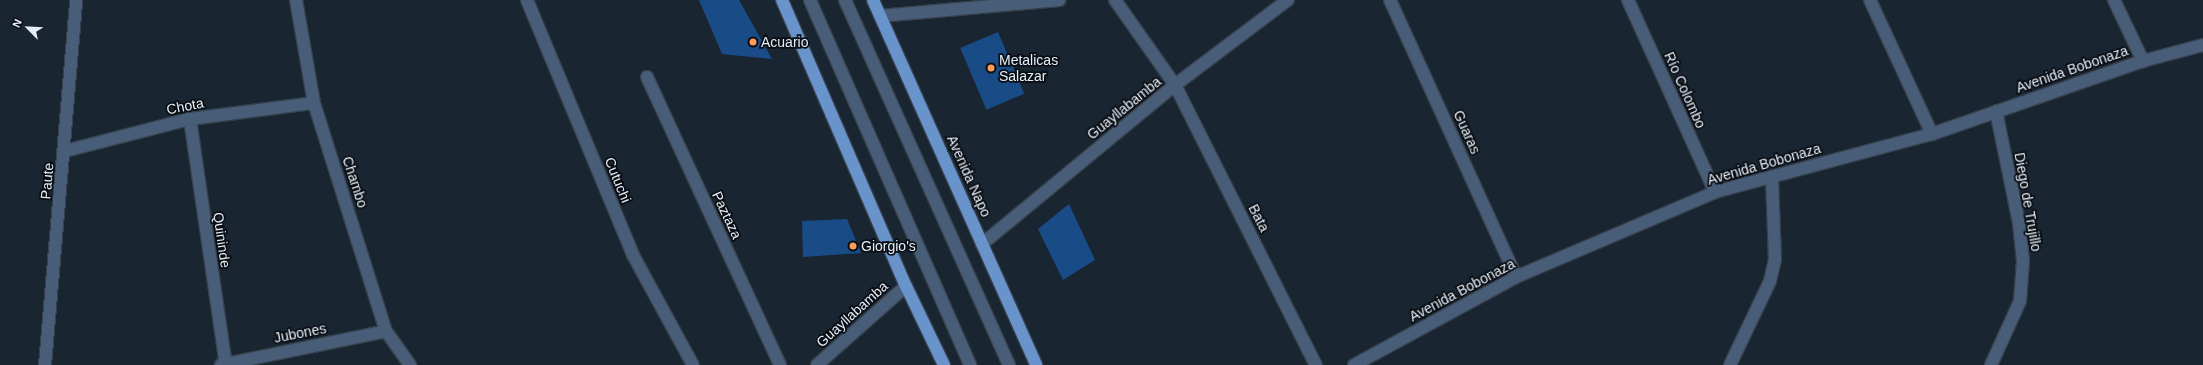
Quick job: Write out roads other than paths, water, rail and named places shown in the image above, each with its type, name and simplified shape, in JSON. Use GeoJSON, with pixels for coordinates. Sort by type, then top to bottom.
{"type":"FeatureCollection","features":[{"type":"Feature","properties":{"kind":"main road"},"geometry":{"type":"LineString","coordinates":[[782,0],[906,286],[944,365]]}},
{"type":"Feature","properties":{"kind":"main road","name":"Avenida Napo"},"geometry":{"type":"LineString","coordinates":[[873,0],[1036,365]]}},
{"type":"Feature","properties":{"kind":"street","name":"Paute"},"geometry":{"type":"LineString","coordinates":[[45,365],[65,151],[76,0]]}},
{"type":"Feature","properties":{"kind":"street","name":"Chambo"},"geometry":{"type":"LineString","coordinates":[[296,0],[314,103],[386,331],[410,365]]}},
{"type":"Feature","properties":{"kind":"street","name":"Cutuchi"},"geometry":{"type":"LineString","coordinates":[[527,0],[633,255],[693,365]]}},
{"type":"Feature","properties":{"kind":"street"},"geometry":{"type":"LineString","coordinates":[[810,0],[970,365]]}},
{"type":"Feature","properties":{"kind":"street"},"geometry":{"type":"LineString","coordinates":[[845,0],[1009,365]]}},
{"type":"Feature","properties":{"kind":"street"},"geometry":{"type":"LineString","coordinates":[[880,16],[1059,0]]}},
{"type":"Feature","properties":{"kind":"street","name":"Bata"},"geometry":{"type":"LineString","coordinates":[[1115,0],[1175,85],[1316,365]]}},
{"type":"Feature","properties":{"kind":"street","name":"Guayllabamba"},"geometry":{"type":"LineString","coordinates":[[982,244],[1175,85],[1288,0]]}},
{"type":"Feature","properties":{"kind":"street","name":"Guaras"},"geometry":{"type":"LineString","coordinates":[[1390,0],[1516,277]]}},
{"type":"Feature","properties":{"kind":"street","name":"Río Colombo"},"geometry":{"type":"LineString","coordinates":[[1628,0],[1715,192]]}},
{"type":"Feature","properties":{"kind":"street"},"geometry":{"type":"LineString","coordinates":[[1870,0],[1932,134]]}},
{"type":"Feature","properties":{"kind":"street"},"geometry":{"type":"LineString","coordinates":[[2114,0],[2143,61]]}},
{"type":"Feature","properties":{"kind":"street","name":"Avenida Bobonaza"},"geometry":{"type":"LineString","coordinates":[[1354,365],[1373,360],[1516,277],[1715,192],[1932,134],[2143,61],[2203,45]]}},
{"type":"Feature","properties":{"kind":"street","name":"Paztaza"},"geometry":{"type":"LineString","coordinates":[[647,77],[780,365]]}},
{"type":"Feature","properties":{"kind":"street","name":"Chota"},"geometry":{"type":"LineString","coordinates":[[65,151],[190,119],[314,103]]}},
{"type":"Feature","properties":{"kind":"street","name":"Diego de Trujillo"},"geometry":{"type":"LineString","coordinates":[[1991,365],[2020,301],[2023,261],[2019,223],[1996,111]]}},
{"type":"Feature","properties":{"kind":"street","name":"Quininde"},"geometry":{"type":"LineString","coordinates":[[190,119],[224,365]]}},
{"type":"Feature","properties":{"kind":"street"},"geometry":{"type":"LineString","coordinates":[[1730,365],[1770,281],[1775,260],[1772,177]]}},
{"type":"Feature","properties":{"kind":"street","name":"Guayllabamba"},"geometry":{"type":"LineString","coordinates":[[817,365],[906,286]]}},
{"type":"Feature","properties":{"kind":"street","name":"Jubones"},"geometry":{"type":"LineString","coordinates":[[224,365],[386,331]]}},
{"type":"Feature","properties":{"kind":"place","name":"Acuario"},"geometry":{"type":"Point","coordinates":[753,42]}},
{"type":"Feature","properties":{"kind":"place","name":"Metalicas Salazar"},"geometry":{"type":"Point","coordinates":[991,68]}},
{"type":"Feature","properties":{"kind":"place","name":"Giorgio's"},"geometry":{"type":"Point","coordinates":[853,246]}}]}
